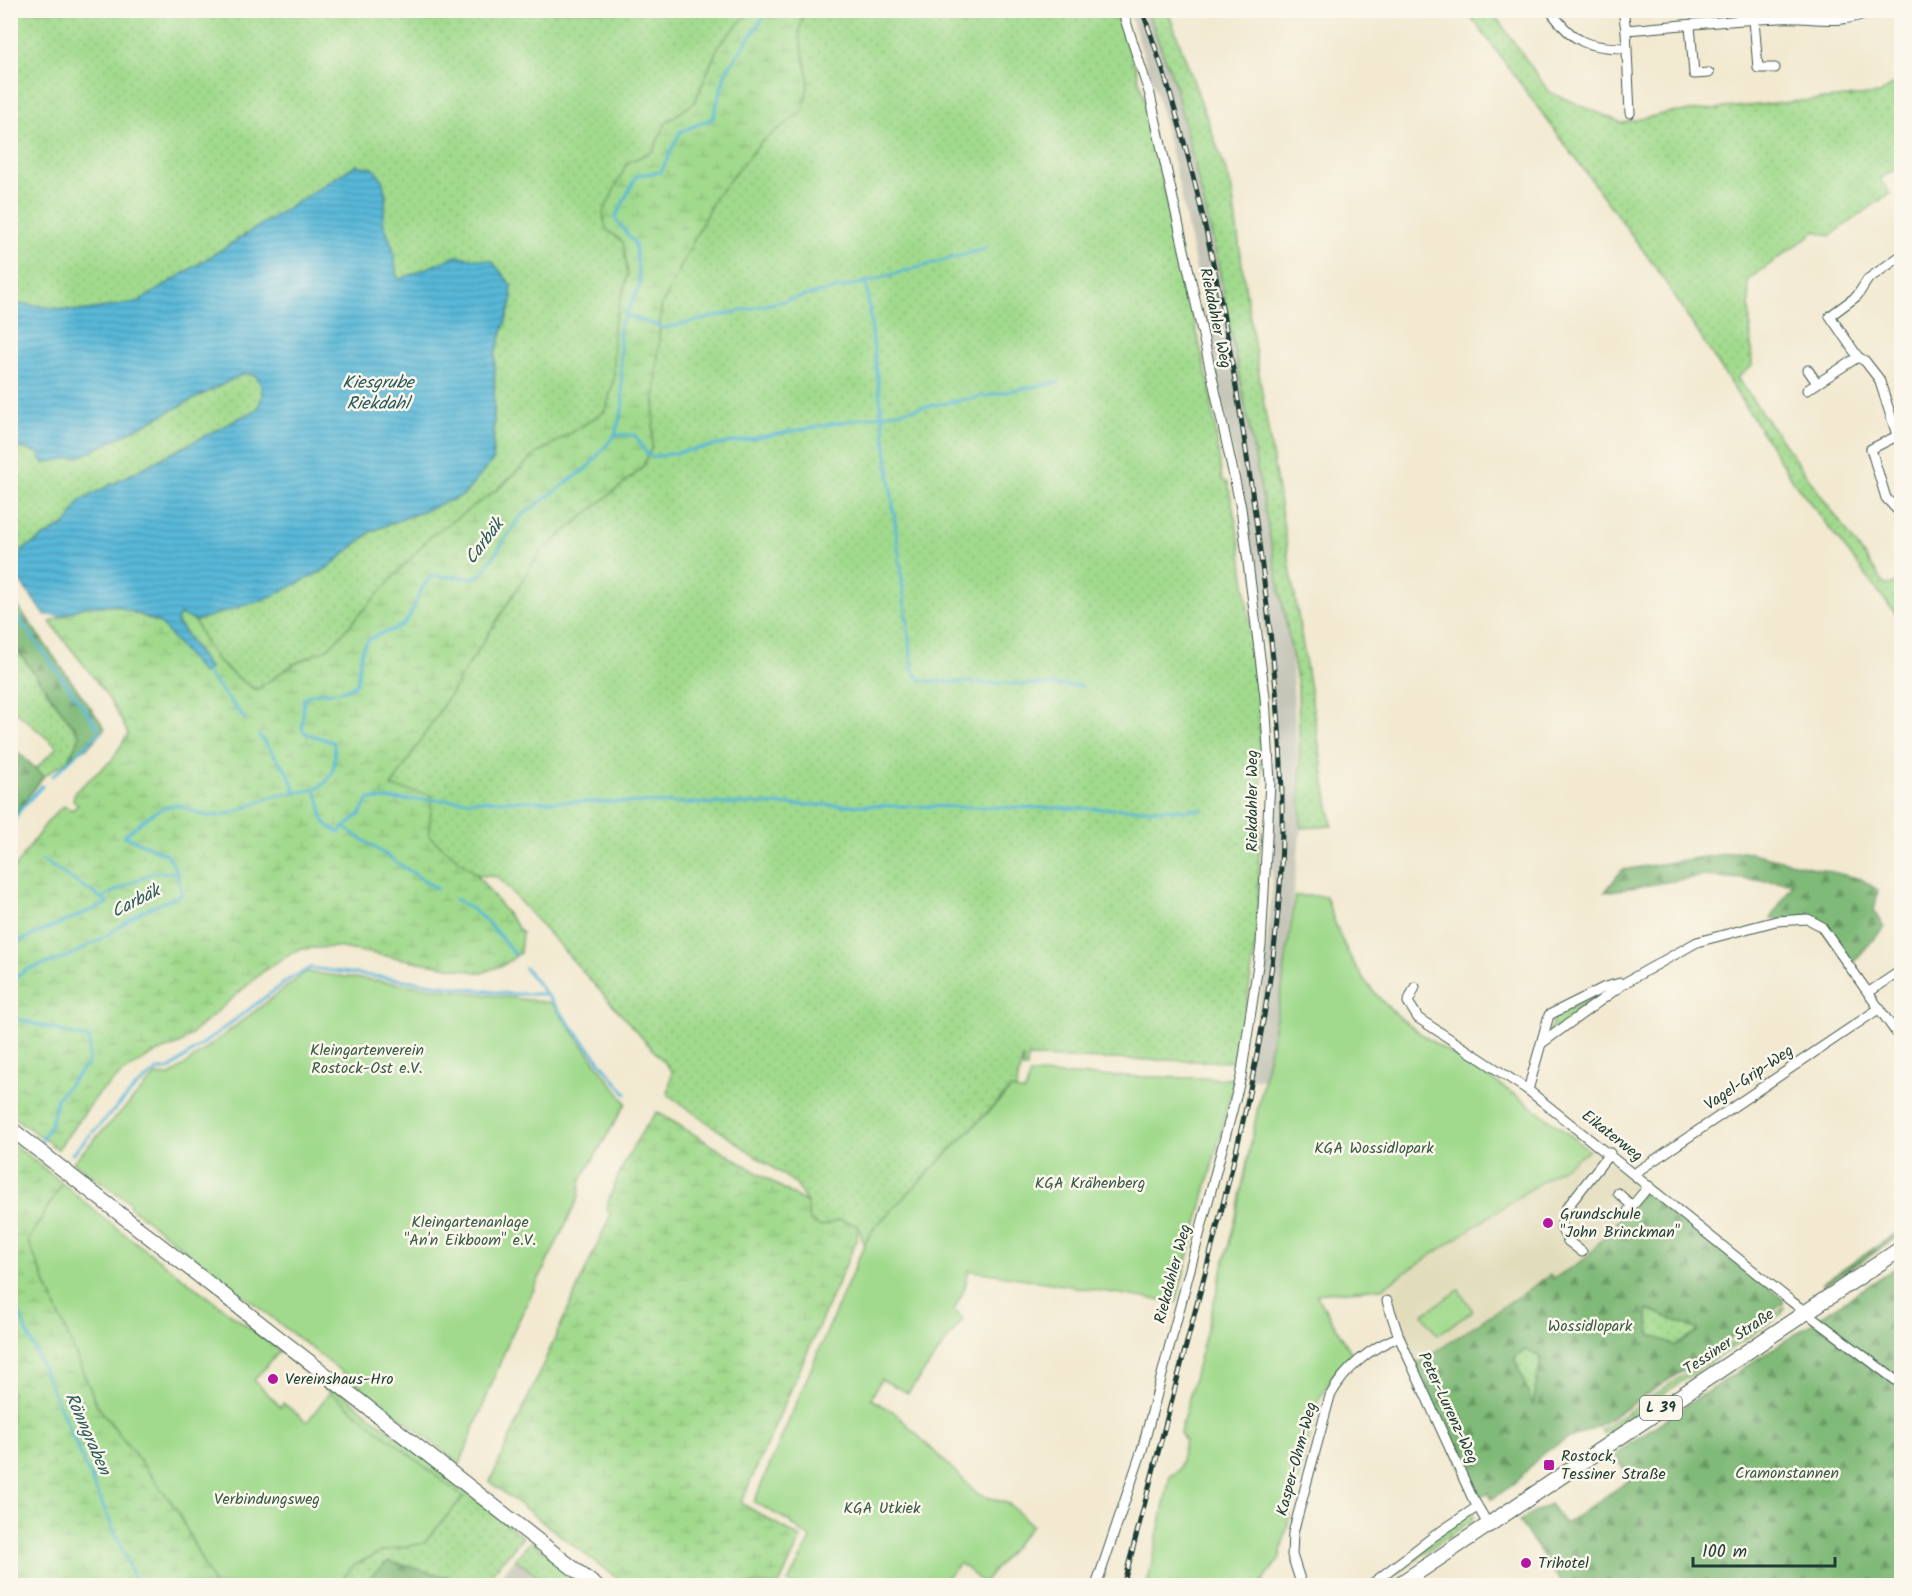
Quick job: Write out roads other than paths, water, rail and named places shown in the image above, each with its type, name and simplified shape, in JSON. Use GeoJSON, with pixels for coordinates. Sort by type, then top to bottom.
{"type":"FeatureCollection","features":[{"type":"Feature","properties":{"kind":"main road"},"geometry":{"type":"LineString","coordinates":[[10,1128],[596,1586]]}},
{"type":"Feature","properties":{"kind":"main road","name":"Tessiner Straße"},"geometry":{"type":"LineString","coordinates":[[1397,1586],[1902,1248]]}},
{"type":"Feature","properties":{"kind":"street","name":"Riekdahler Weg"},"geometry":{"type":"LineString","coordinates":[[1096,1586],[1142,1450],[1241,1077],[1261,945],[1270,782],[1265,697],[1241,508],[1150,95],[1122,10]]}},
{"type":"Feature","properties":{"kind":"street"},"geometry":{"type":"LineString","coordinates":[[1550,10],[1576,39],[1596,48],[1627,48]]}},
{"type":"Feature","properties":{"kind":"street"},"geometry":{"type":"LineString","coordinates":[[1623,10],[1630,112]]}},
{"type":"Feature","properties":{"kind":"street"},"geometry":{"type":"LineString","coordinates":[[1626,30],[1754,20],[1779,14],[1829,22],[1854,18],[1875,10]]}},
{"type":"Feature","properties":{"kind":"street"},"geometry":{"type":"LineString","coordinates":[[1754,20],[1758,68],[1775,68]]}},
{"type":"Feature","properties":{"kind":"street"},"geometry":{"type":"LineString","coordinates":[[1690,25],[1690,74],[1709,73]]}},
{"type":"Feature","properties":{"kind":"street"},"geometry":{"type":"LineString","coordinates":[[1902,255],[1868,279],[1864,289],[1830,316],[1858,357],[1865,361],[1879,379],[1899,435],[1871,449],[1886,498],[1902,515]]}},
{"type":"Feature","properties":{"kind":"street"},"geometry":{"type":"LineString","coordinates":[[1807,390],[1826,380],[1858,357]]}},
{"type":"Feature","properties":{"kind":"street"},"geometry":{"type":"LineString","coordinates":[[1808,370],[1817,383]]}},
{"type":"Feature","properties":{"kind":"street"},"geometry":{"type":"LineString","coordinates":[[1542,1043],[1626,982],[1697,942],[1776,921],[1808,919],[1821,926],[1902,1041]]}},
{"type":"Feature","properties":{"kind":"street"},"geometry":{"type":"LineString","coordinates":[[1869,992],[1902,970]]}},
{"type":"Feature","properties":{"kind":"street"},"geometry":{"type":"LineString","coordinates":[[1528,1090],[1546,1021],[1554,1011],[1605,987],[1626,982]]}},
{"type":"Feature","properties":{"kind":"street","name":"Eikaterweg"},"geometry":{"type":"LineString","coordinates":[[1414,987],[1408,1002],[1418,1018],[1528,1090],[1635,1173],[1785,1297],[1902,1384]]}},
{"type":"Feature","properties":{"kind":"street","name":"Vagel-Grip-Weg"},"geometry":{"type":"LineString","coordinates":[[1635,1173],[1880,1008]]}},
{"type":"Feature","properties":{"kind":"street"},"geometry":{"type":"LineString","coordinates":[[1582,1252],[1568,1241],[1561,1228],[1565,1210],[1610,1153]]}},
{"type":"Feature","properties":{"kind":"street"},"geometry":{"type":"LineString","coordinates":[[1618,1194],[1630,1208],[1649,1186]]}},
{"type":"Feature","properties":{"kind":"street","name":"Peter-Lurenz-Weg"},"geometry":{"type":"LineString","coordinates":[[1387,1301],[1399,1337],[1477,1507],[1488,1524]]}},
{"type":"Feature","properties":{"kind":"street","name":"Kasper-Ohm-Weg"},"geometry":{"type":"LineString","coordinates":[[1302,1586],[1292,1555],[1293,1533],[1330,1396],[1339,1381],[1356,1363],[1381,1345],[1399,1337]]}},
{"type":"Feature","properties":{"kind":"street"},"geometry":{"type":"LineString","coordinates":[[1369,1586],[1434,1536],[1477,1507]]}},
{"type":"Feature","properties":{"kind":"water","name":"Kiesgrube Riekdahl"},"geometry":{"type":"Polygon","coordinates":[[[356,165],[373,168],[382,179],[386,196],[383,222],[393,248],[397,277],[401,279],[456,256],[492,261],[511,285],[512,301],[495,355],[493,460],[464,495],[372,531],[326,569],[268,598],[195,621],[180,614],[177,622],[209,668],[203,674],[160,623],[115,605],[83,607],[62,616],[45,615],[19,580],[18,562],[22,550],[67,523],[81,500],[257,409],[262,392],[255,375],[243,374],[82,456],[44,463],[37,452],[11,446],[11,309],[20,304],[81,311],[138,302],[356,165]]]}},
{"type":"Feature","properties":{"kind":"waterway","name":"Carbäk"},"geometry":{"type":"LineString","coordinates":[[10,982],[26,970],[69,956],[104,937],[142,911],[182,895],[177,872],[168,855],[124,836],[154,813],[175,805],[206,816],[219,815],[235,812],[275,796],[312,790],[326,782],[334,764],[334,745],[333,742],[305,733],[302,728],[304,698],[316,693],[343,691],[357,683],[364,646],[373,637],[398,628],[407,620],[424,586],[432,576],[474,578],[481,575],[520,517],[588,467],[615,435],[623,407],[619,328],[640,285],[635,244],[615,218],[637,175],[661,172],[680,132],[713,118],[726,72],[763,18],[764,10]]}},
{"type":"Feature","properties":{"kind":"waterway"},"geometry":{"type":"LineString","coordinates":[[866,282],[987,248]]}},
{"type":"Feature","properties":{"kind":"waterway"},"geometry":{"type":"LineString","coordinates":[[625,315],[665,328],[866,282],[913,671],[922,681],[1082,686]]}},
{"type":"Feature","properties":{"kind":"waterway"},"geometry":{"type":"LineString","coordinates":[[615,435],[635,435],[647,454],[653,457],[1059,382]]}},
{"type":"Feature","properties":{"kind":"waterway"},"geometry":{"type":"LineString","coordinates":[[10,551],[18,562]]}},
{"type":"Feature","properties":{"kind":"waterway"},"geometry":{"type":"LineString","coordinates":[[10,606],[99,729],[99,733],[53,776]]}},
{"type":"Feature","properties":{"kind":"waterway"},"geometry":{"type":"LineString","coordinates":[[206,672],[245,719]]}},
{"type":"Feature","properties":{"kind":"waterway"},"geometry":{"type":"LineString","coordinates":[[259,735],[288,773],[296,793]]}},
{"type":"Feature","properties":{"kind":"waterway"},"geometry":{"type":"LineString","coordinates":[[10,826],[20,810],[42,786]]}},
{"type":"Feature","properties":{"kind":"waterway"},"geometry":{"type":"LineString","coordinates":[[315,791],[323,819],[326,824],[339,832],[360,814],[369,799],[1203,810]]}},
{"type":"Feature","properties":{"kind":"waterway"},"geometry":{"type":"LineString","coordinates":[[345,828],[437,889]]}},
{"type":"Feature","properties":{"kind":"waterway"},"geometry":{"type":"LineString","coordinates":[[42,860],[101,898],[152,873],[177,872]]}},
{"type":"Feature","properties":{"kind":"waterway"},"geometry":{"type":"LineString","coordinates":[[10,945],[108,903],[102,898]]}},
{"type":"Feature","properties":{"kind":"waterway"},"geometry":{"type":"LineString","coordinates":[[455,899],[495,930],[515,955]]}},
{"type":"Feature","properties":{"kind":"waterway"},"geometry":{"type":"LineString","coordinates":[[72,1154],[137,1086],[158,1070],[168,1070],[291,978],[311,968],[509,994],[544,994]]}},
{"type":"Feature","properties":{"kind":"waterway"},"geometry":{"type":"LineString","coordinates":[[525,968],[626,1094]]}},
{"type":"Feature","properties":{"kind":"waterway"},"geometry":{"type":"LineString","coordinates":[[10,1017],[90,1039],[88,1063],[57,1098],[51,1124],[39,1145]]}},
{"type":"Feature","properties":{"kind":"waterway","name":"Rönngraben"},"geometry":{"type":"LineString","coordinates":[[10,1293],[138,1586]]}},
{"type":"Feature","properties":{"kind":"railway"},"geometry":{"type":"LineString","coordinates":[[1123,1586],[1225,1197],[1254,1070],[1275,941],[1282,832],[1282,777],[1274,669],[1235,381],[1212,255],[1197,193],[1163,70],[1142,10]]}},
{"type":"Feature","properties":{"kind":"place","name":"Grundschule \"John Brinckman\""},"geometry":{"type":"Point","coordinates":[1548,1223]}},
{"type":"Feature","properties":{"kind":"place","name":"Vereinshaus-Hro"},"geometry":{"type":"Point","coordinates":[273,1379]}},
{"type":"Feature","properties":{"kind":"place","name":"Rostock, Tessiner Straße"},"geometry":{"type":"Point","coordinates":[1549,1465]}},
{"type":"Feature","properties":{"kind":"place","name":"Trihotel"},"geometry":{"type":"Point","coordinates":[1526,1563]}},
{"type":"Feature","properties":{"kind":"park label","name":"Kleingartenverein Rostock-Ost e.V."},"geometry":{"type":"Point","coordinates":[367,1059]}},
{"type":"Feature","properties":{"kind":"park label","name":"KGA Wossidlopark"},"geometry":{"type":"Point","coordinates":[1374,1148]}},
{"type":"Feature","properties":{"kind":"park label","name":"KGA Krähenberg"},"geometry":{"type":"Point","coordinates":[1090,1183]}},
{"type":"Feature","properties":{"kind":"park label","name":"Kleingartenanlage \"An'n Eikboom\" e.V."},"geometry":{"type":"Point","coordinates":[470,1231]}},
{"type":"Feature","properties":{"kind":"park label","name":"Wossidlopark"},"geometry":{"type":"Point","coordinates":[1590,1326]}},
{"type":"Feature","properties":{"kind":"park label","name":"Cramonstannen"},"geometry":{"type":"Point","coordinates":[1787,1473]}},
{"type":"Feature","properties":{"kind":"park label","name":"Verbindungsweg"},"geometry":{"type":"Point","coordinates":[267,1499]}},
{"type":"Feature","properties":{"kind":"park label","name":"KGA Utkiek"},"geometry":{"type":"Point","coordinates":[882,1508]}}]}
